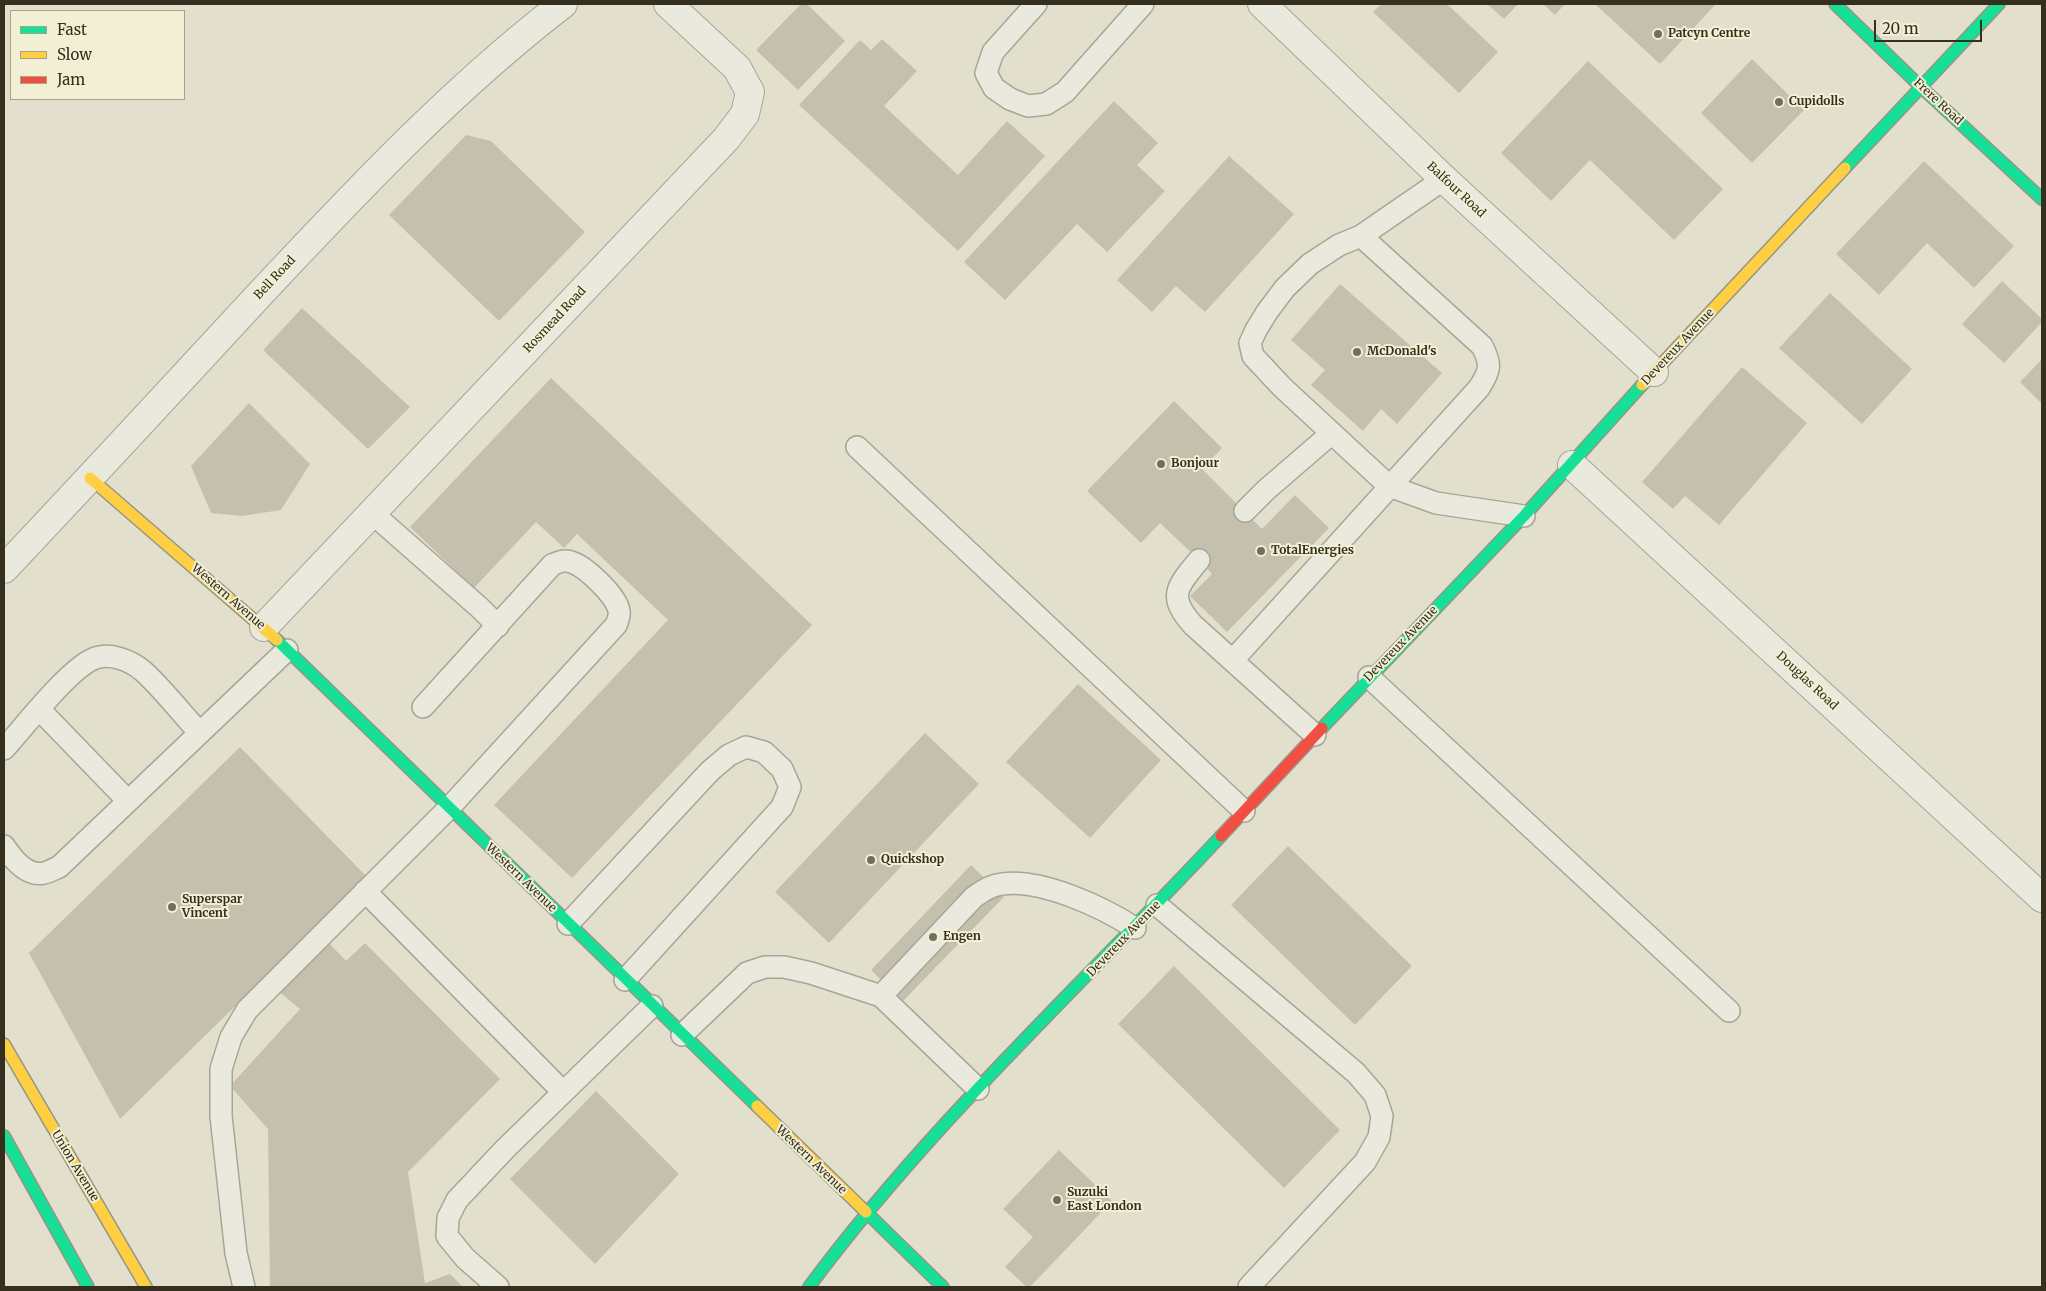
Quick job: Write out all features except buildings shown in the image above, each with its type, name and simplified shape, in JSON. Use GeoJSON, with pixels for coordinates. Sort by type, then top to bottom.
{"type":"FeatureCollection","features":[{"type":"Feature","properties":{"kind":"main road","name":"Frere Road"},"geometry":{"type":"LineString","coordinates":[[1835,4],[2042,199]]}},
{"type":"Feature","properties":{"kind":"main road","name":"Devereux Avenue"},"geometry":{"type":"LineString","coordinates":[[809,1287],[867,1214],[946,1122],[1157,906],[1369,677],[1524,516],[1654,372],[1998,4]]}},
{"type":"Feature","properties":{"kind":"main road","name":"Western Avenue"},"geometry":{"type":"LineString","coordinates":[[90,478],[264,627],[625,980],[943,1287]]}},
{"type":"Feature","properties":{"kind":"main road","name":"Union Avenue"},"geometry":{"type":"LineString","coordinates":[[4,1044],[146,1287]]}},
{"type":"Feature","properties":{"kind":"main road"},"geometry":{"type":"LineString","coordinates":[[4,1136],[88,1287]]}},
{"type":"Feature","properties":{"kind":"street","name":"Bell Road"},"geometry":{"type":"LineString","coordinates":[[4,569],[352,196],[426,121],[535,25],[563,4]]}},
{"type":"Feature","properties":{"kind":"street","name":"Rosmead Road"},"geometry":{"type":"LineString","coordinates":[[264,627],[726,139],[745,114],[750,92],[737,68],[668,4]]}},
{"type":"Feature","properties":{"kind":"street","name":"Balfour Road"},"geometry":{"type":"LineString","coordinates":[[1262,4],[1444,178],[1654,372]]}},
{"type":"Feature","properties":{"kind":"street","name":"Douglas Road"},"geometry":{"type":"LineString","coordinates":[[1572,464],[2042,898]]}},
{"type":"Feature","properties":{"kind":"lane"},"geometry":{"type":"LineString","coordinates":[[1036,4],[993,52],[986,73],[994,88],[1010,99],[1028,106],[1046,104],[1065,92],[1143,4]]}},
{"type":"Feature","properties":{"kind":"lane"},"geometry":{"type":"LineString","coordinates":[[1444,178],[1361,236],[1339,245],[1310,264],[1285,288],[1267,312],[1250,344],[1253,356],[1262,367],[1389,486],[1436,503],[1524,516]]}},
{"type":"Feature","properties":{"kind":"lane"},"geometry":{"type":"LineString","coordinates":[[1233,660],[1479,388],[1488,374],[1489,359],[1482,346],[1361,236]]}},
{"type":"Feature","properties":{"kind":"lane"},"geometry":{"type":"LineString","coordinates":[[1245,511],[1266,490],[1332,433]]}},
{"type":"Feature","properties":{"kind":"lane"},"geometry":{"type":"LineString","coordinates":[[857,447],[1244,811]]}},
{"type":"Feature","properties":{"kind":"lane"},"geometry":{"type":"LineString","coordinates":[[372,513],[498,626]]}},
{"type":"Feature","properties":{"kind":"lane"},"geometry":{"type":"LineString","coordinates":[[1199,560],[1181,583],[1177,598],[1181,612],[1315,735]]}},
{"type":"Feature","properties":{"kind":"lane"},"geometry":{"type":"LineString","coordinates":[[244,1287],[236,1253],[221,1116],[221,1069],[231,1037],[247,1010],[449,808],[616,626],[619,610],[611,594],[586,571],[570,561],[560,561],[552,565],[423,707]]}},
{"type":"Feature","properties":{"kind":"lane"},"geometry":{"type":"LineString","coordinates":[[4,846],[13,858],[28,871],[42,874],[59,867],[287,650]]}},
{"type":"Feature","properties":{"kind":"lane"},"geometry":{"type":"LineString","coordinates":[[4,749],[77,669],[94,659],[110,657],[127,660],[143,671],[200,733]]}},
{"type":"Feature","properties":{"kind":"lane"},"geometry":{"type":"LineString","coordinates":[[1369,677],[1729,1011]]}},
{"type":"Feature","properties":{"kind":"lane"},"geometry":{"type":"LineString","coordinates":[[39,709],[128,801]]}},
{"type":"Feature","properties":{"kind":"lane"},"geometry":{"type":"LineString","coordinates":[[568,924],[710,771],[729,755],[746,747],[764,752],[782,769],[790,787],[782,807],[625,980]]}},
{"type":"Feature","properties":{"kind":"lane"},"geometry":{"type":"LineString","coordinates":[[880,996],[974,896],[987,888],[1001,884],[1024,884],[1060,892],[1095,906],[1135,928]]}},
{"type":"Feature","properties":{"kind":"lane"},"geometry":{"type":"LineString","coordinates":[[365,891],[563,1092]]}},
{"type":"Feature","properties":{"kind":"lane"},"geometry":{"type":"LineString","coordinates":[[1157,906],[1356,1072],[1375,1096],[1382,1116],[1379,1137],[1365,1162],[1249,1287]]}},
{"type":"Feature","properties":{"kind":"lane"},"geometry":{"type":"LineString","coordinates":[[682,1035],[747,973],[765,967],[784,967],[811,973],[880,996],[978,1089]]}},
{"type":"Feature","properties":{"kind":"lane"},"geometry":{"type":"LineString","coordinates":[[498,1287],[465,1258],[448,1236],[448,1218],[457,1200],[506,1148],[652,1006]]}},
{"type":"Feature","properties":{"kind":"traffic: fast"},"geometry":{"type":"LineString","coordinates":[[1835,4],[2042,199]]}},
{"type":"Feature","properties":{"kind":"traffic: fast"},"geometry":{"type":"LineString","coordinates":[[1845,168],[1999,4]]}},
{"type":"Feature","properties":{"kind":"traffic: fast"},"geometry":{"type":"LineString","coordinates":[[1322,728],[1524,516],[1642,385]]}},
{"type":"Feature","properties":{"kind":"traffic: fast"},"geometry":{"type":"LineString","coordinates":[[277,640],[757,1106]]}},
{"type":"Feature","properties":{"kind":"traffic: fast"},"geometry":{"type":"LineString","coordinates":[[809,1287],[855,1227],[956,1112],[1221,836]]}},
{"type":"Feature","properties":{"kind":"traffic: fast"},"geometry":{"type":"LineString","coordinates":[[4,1136],[88,1287]]}},
{"type":"Feature","properties":{"kind":"traffic: fast"},"geometry":{"type":"LineString","coordinates":[[866,1212],[943,1287]]}},
{"type":"Feature","properties":{"kind":"traffic: slow"},"geometry":{"type":"LineString","coordinates":[[1642,385],[1845,168]]}},
{"type":"Feature","properties":{"kind":"traffic: slow"},"geometry":{"type":"LineString","coordinates":[[90,478],[277,640]]}},
{"type":"Feature","properties":{"kind":"traffic: slow"},"geometry":{"type":"LineString","coordinates":[[4,1044],[146,1287]]}},
{"type":"Feature","properties":{"kind":"traffic: slow"},"geometry":{"type":"LineString","coordinates":[[757,1106],[866,1212]]}},
{"type":"Feature","properties":{"kind":"traffic: jam"},"geometry":{"type":"LineString","coordinates":[[1221,836],[1322,728]]}},
{"type":"Feature","properties":{"kind":"place","name":"Patcyn Centre"},"geometry":{"type":"Point","coordinates":[1658,34]}},
{"type":"Feature","properties":{"kind":"place","name":"Cupidolls"},"geometry":{"type":"Point","coordinates":[1779,102]}},
{"type":"Feature","properties":{"kind":"place","name":"McDonald's"},"geometry":{"type":"Point","coordinates":[1357,352]}},
{"type":"Feature","properties":{"kind":"place","name":"Bonjour"},"geometry":{"type":"Point","coordinates":[1161,464]}},
{"type":"Feature","properties":{"kind":"place","name":"TotalEnergies"},"geometry":{"type":"Point","coordinates":[1261,551]}},
{"type":"Feature","properties":{"kind":"place","name":"Quickshop"},"geometry":{"type":"Point","coordinates":[871,860]}},
{"type":"Feature","properties":{"kind":"place","name":"Superspar Vincent"},"geometry":{"type":"Point","coordinates":[172,907]}},
{"type":"Feature","properties":{"kind":"place","name":"Engen"},"geometry":{"type":"Point","coordinates":[933,937]}},
{"type":"Feature","properties":{"kind":"place","name":"Suzuki East London"},"geometry":{"type":"Point","coordinates":[1057,1200]}}]}
